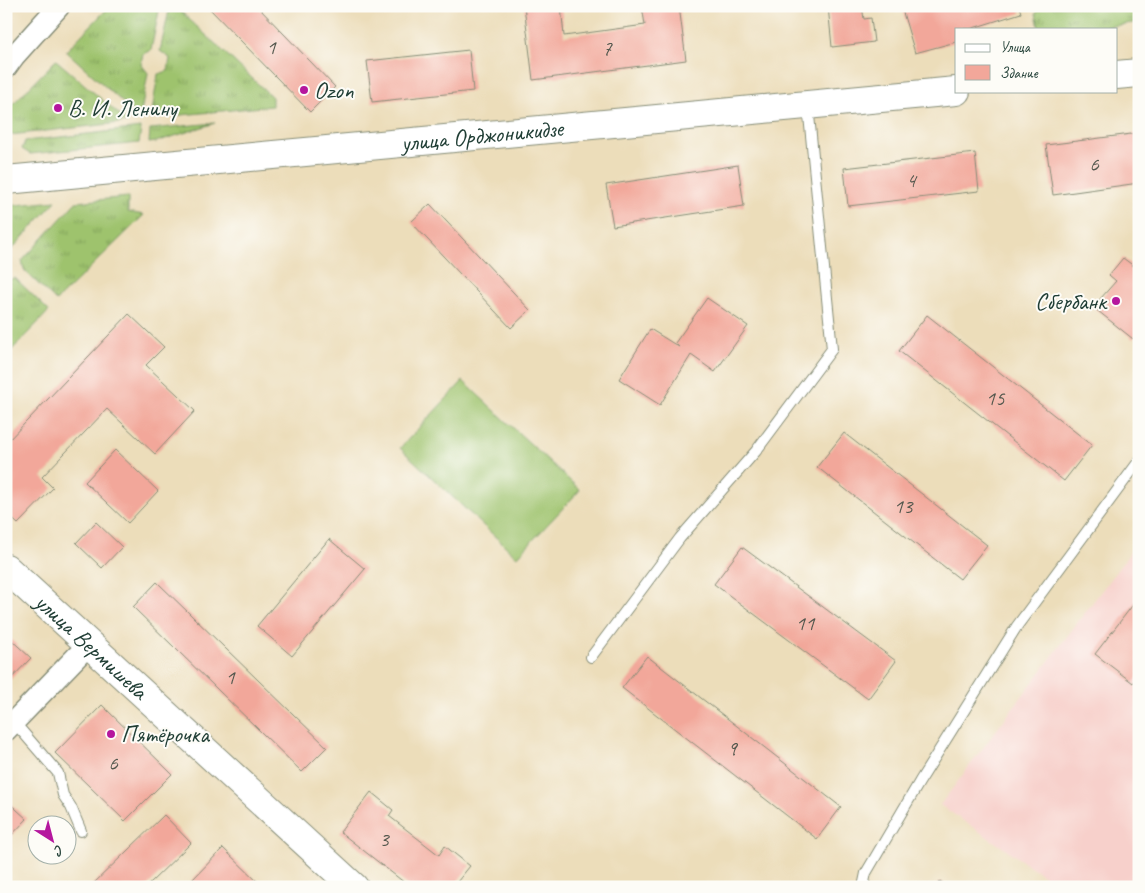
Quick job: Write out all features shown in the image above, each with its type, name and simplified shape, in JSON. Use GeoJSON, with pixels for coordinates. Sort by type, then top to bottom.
{"type":"FeatureCollection","features":[{"type":"Feature","properties":{"kind":"street"},"geometry":{"type":"LineString","coordinates":[[6,67],[60,6]]}},
{"type":"Feature","properties":{"kind":"street"},"geometry":{"type":"LineString","coordinates":[[1118,76],[1139,73]]}},
{"type":"Feature","properties":{"kind":"street","name":"улица Орджоникидзе"},"geometry":{"type":"LineString","coordinates":[[6,180],[955,90]]}},
{"type":"Feature","properties":{"kind":"street","name":"улица Вермишева"},"geometry":{"type":"LineString","coordinates":[[6,568],[354,887]]}},
{"type":"Feature","properties":{"kind":"street"},"geometry":{"type":"LineString","coordinates":[[10,726],[89,644]]}},
{"type":"Feature","properties":{"kind":"lane"},"geometry":{"type":"LineString","coordinates":[[591,657],[680,538],[756,450],[832,349],[808,104]]}},
{"type":"Feature","properties":{"kind":"lane"},"geometry":{"type":"LineString","coordinates":[[863,887],[866,873],[915,789],[1017,626],[1139,461]]}},
{"type":"Feature","properties":{"kind":"lane"},"geometry":{"type":"LineString","coordinates":[[10,726],[58,773],[63,795],[71,807],[81,831]]}},
{"type":"Feature","properties":{"kind":"shaded area"},"geometry":{"type":"Polygon","coordinates":[[[1139,541],[1139,887],[1061,887],[940,805],[1139,541]]]}},
{"type":"Feature","properties":{"kind":"green space"},"geometry":{"type":"Polygon","coordinates":[[[110,6],[160,6],[151,50],[143,54],[141,64],[148,73],[140,118],[66,51],[110,6]]]}},
{"type":"Feature","properties":{"kind":"green space"},"geometry":{"type":"Polygon","coordinates":[[[170,6],[175,6],[272,97],[272,106],[151,118],[158,74],[168,71],[170,58],[160,51],[170,6]]]}},
{"type":"Feature","properties":{"kind":"green space"},"geometry":{"type":"Polygon","coordinates":[[[1043,6],[1139,6],[1139,22],[1099,28],[1040,28],[1036,13],[1043,6]]]}},
{"type":"Feature","properties":{"kind":"green space"},"geometry":{"type":"Polygon","coordinates":[[[56,60],[128,122],[10,135],[6,133],[6,111],[56,60]]]}},
{"type":"Feature","properties":{"kind":"green space"},"geometry":{"type":"Polygon","coordinates":[[[215,123],[156,142],[149,143],[150,129],[215,123]]]}},
{"type":"Feature","properties":{"kind":"green space"},"geometry":{"type":"Polygon","coordinates":[[[141,128],[139,143],[30,154],[22,149],[25,141],[141,128]]]}},
{"type":"Feature","properties":{"kind":"green space"},"geometry":{"type":"Polygon","coordinates":[[[128,197],[128,212],[144,215],[56,301],[24,270],[22,261],[76,202],[128,197]]]}},
{"type":"Feature","properties":{"kind":"green space"},"geometry":{"type":"Polygon","coordinates":[[[56,201],[12,249],[6,251],[6,206],[56,201]]]}},
{"type":"Feature","properties":{"kind":"green space"},"geometry":{"type":"Polygon","coordinates":[[[15,278],[49,311],[6,356],[6,280],[15,278]]]}},
{"type":"Feature","properties":{"kind":"green space"},"geometry":{"type":"Polygon","coordinates":[[[463,381],[580,490],[517,557],[400,448],[463,381]]]}},
{"type":"Feature","properties":{"kind":"building"},"geometry":{"type":"Polygon","coordinates":[[[207,6],[257,6],[335,87],[310,112],[207,6]]]}},
{"type":"Feature","properties":{"kind":"building"},"geometry":{"type":"Polygon","coordinates":[[[524,6],[561,6],[564,36],[645,25],[642,6],[679,6],[686,60],[533,80],[524,6]]]}},
{"type":"Feature","properties":{"kind":"building"},"geometry":{"type":"Polygon","coordinates":[[[828,6],[862,6],[864,19],[871,18],[874,42],[832,47],[828,6]]]}},
{"type":"Feature","properties":{"kind":"building"},"geometry":{"type":"Polygon","coordinates":[[[901,6],[1019,6],[1021,13],[973,28],[955,28],[955,42],[915,53],[901,6]]]}},
{"type":"Feature","properties":{"kind":"building"},"geometry":{"type":"Polygon","coordinates":[[[469,50],[473,91],[372,102],[367,61],[469,50]]]}},
{"type":"Feature","properties":{"kind":"building"},"geometry":{"type":"Polygon","coordinates":[[[1139,133],[1139,183],[1053,195],[1046,145],[1139,133]]]}},
{"type":"Feature","properties":{"kind":"building"},"geometry":{"type":"Polygon","coordinates":[[[975,153],[979,191],[848,206],[844,168],[975,153]]]}},
{"type":"Feature","properties":{"kind":"building"},"geometry":{"type":"Polygon","coordinates":[[[738,165],[744,206],[613,226],[606,185],[738,165]]]}},
{"type":"Feature","properties":{"kind":"building"},"geometry":{"type":"Polygon","coordinates":[[[430,204],[530,310],[511,328],[411,222],[430,204]]]}},
{"type":"Feature","properties":{"kind":"building"},"geometry":{"type":"Polygon","coordinates":[[[1123,258],[1139,270],[1139,332],[1133,339],[1093,307],[1116,281],[1109,275],[1123,258]]]}},
{"type":"Feature","properties":{"kind":"building"},"geometry":{"type":"Polygon","coordinates":[[[707,298],[748,326],[715,372],[691,355],[660,405],[619,379],[650,329],[679,347],[675,343],[707,298]]]}},
{"type":"Feature","properties":{"kind":"building"},"geometry":{"type":"Polygon","coordinates":[[[129,314],[164,347],[146,365],[195,411],[155,454],[107,409],[42,477],[53,488],[18,524],[6,513],[6,443],[129,314]]]}},
{"type":"Feature","properties":{"kind":"building"},"geometry":{"type":"Polygon","coordinates":[[[927,315],[1092,445],[1064,481],[899,351],[927,315]]]}},
{"type":"Feature","properties":{"kind":"building"},"geometry":{"type":"Polygon","coordinates":[[[844,433],[987,545],[960,579],[817,467],[844,433]]]}},
{"type":"Feature","properties":{"kind":"building"},"geometry":{"type":"Polygon","coordinates":[[[115,450],[158,491],[128,523],[85,482],[115,450]]]}},
{"type":"Feature","properties":{"kind":"building"},"geometry":{"type":"Polygon","coordinates":[[[96,522],[122,547],[102,568],[76,543],[96,522]]]}},
{"type":"Feature","properties":{"kind":"building"},"geometry":{"type":"Polygon","coordinates":[[[329,539],[365,569],[292,656],[257,626],[329,539]]]}},
{"type":"Feature","properties":{"kind":"building"},"geometry":{"type":"Polygon","coordinates":[[[742,547],[896,661],[868,699],[714,584],[742,547]]]}},
{"type":"Feature","properties":{"kind":"building"},"geometry":{"type":"Polygon","coordinates":[[[157,582],[327,747],[302,772],[133,607],[157,582]]]}},
{"type":"Feature","properties":{"kind":"building"},"geometry":{"type":"Polygon","coordinates":[[[1139,597],[1139,676],[1133,683],[1095,654],[1139,597]]]}},
{"type":"Feature","properties":{"kind":"building"},"geometry":{"type":"Polygon","coordinates":[[[6,635],[31,658],[6,684],[6,635]]]}},
{"type":"Feature","properties":{"kind":"building"},"geometry":{"type":"Polygon","coordinates":[[[647,656],[841,807],[817,839],[622,688],[647,656]]]}},
{"type":"Feature","properties":{"kind":"building"},"geometry":{"type":"Polygon","coordinates":[[[102,705],[172,774],[125,821],[55,753],[102,705]]]}},
{"type":"Feature","properties":{"kind":"building"},"geometry":{"type":"Polygon","coordinates":[[[371,792],[393,810],[389,816],[439,855],[445,846],[470,866],[453,887],[410,887],[340,832],[371,792]]]}},
{"type":"Feature","properties":{"kind":"building"},"geometry":{"type":"Polygon","coordinates":[[[6,800],[27,819],[6,841],[6,800]]]}},
{"type":"Feature","properties":{"kind":"building"},"geometry":{"type":"Polygon","coordinates":[[[164,815],[191,843],[146,887],[90,887],[164,815]]]}},
{"type":"Feature","properties":{"kind":"building"},"geometry":{"type":"Polygon","coordinates":[[[223,848],[263,887],[197,887],[191,881],[223,848]]]}},
{"type":"Feature","properties":{"kind":"building"},"geometry":{"type":"Polygon","coordinates":[[[940,881],[948,887],[935,887],[940,881]]]}},
{"type":"Feature","properties":{"kind":"place","name":"Ozon"},"geometry":{"type":"Point","coordinates":[304,90]}},
{"type":"Feature","properties":{"kind":"place","name":"В. И. Ленину"},"geometry":{"type":"Point","coordinates":[58,108]}},
{"type":"Feature","properties":{"kind":"place","name":"Сбербанк"},"geometry":{"type":"Point","coordinates":[1116,301]}},
{"type":"Feature","properties":{"kind":"place","name":"Пятёрочка"},"geometry":{"type":"Point","coordinates":[111,734]}}]}
